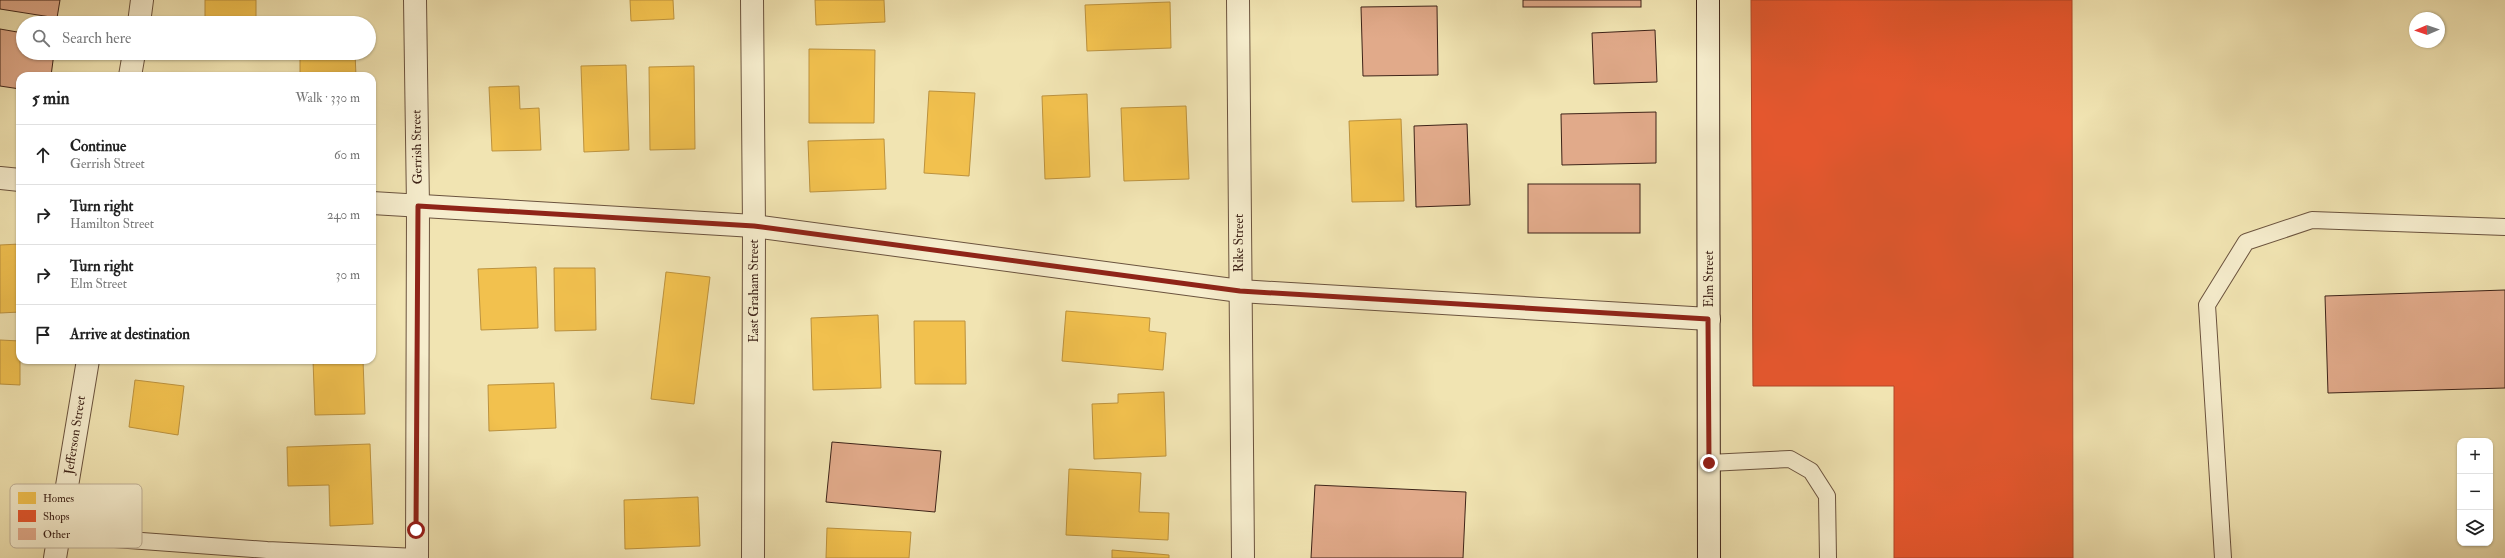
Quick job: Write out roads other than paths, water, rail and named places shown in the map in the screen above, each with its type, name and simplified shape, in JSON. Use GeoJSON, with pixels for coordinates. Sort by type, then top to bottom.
{"type":"FeatureCollection","features":[{"type":"Feature","properties":{"kind":"street"},"geometry":{"type":"LineString","coordinates":[[140,16],[142,0]]}},
{"type":"Feature","properties":{"kind":"street","name":"Gerrish Street"},"geometry":{"type":"LineString","coordinates":[[415,0],[418,206],[417,558]]}},
{"type":"Feature","properties":{"kind":"street","name":"East Graham Street"},"geometry":{"type":"LineString","coordinates":[[752,0],[754,226],[753,558]]}},
{"type":"Feature","properties":{"kind":"street","name":"Rike Street"},"geometry":{"type":"LineString","coordinates":[[1238,0],[1243,558]]}},
{"type":"Feature","properties":{"kind":"street","name":"Elm Street"},"geometry":{"type":"LineString","coordinates":[[1708,0],[1709,558]]}},
{"type":"Feature","properties":{"kind":"street"},"geometry":{"type":"LineString","coordinates":[[131,72],[133,60]]}},
{"type":"Feature","properties":{"kind":"street"},"geometry":{"type":"LineString","coordinates":[[0,178],[16,180]]}},
{"type":"Feature","properties":{"kind":"street"},"geometry":{"type":"LineString","coordinates":[[376,203],[754,226],[1240,291],[1708,319]]}},
{"type":"Feature","properties":{"kind":"street","name":"Jefferson Street"},"geometry":{"type":"LineString","coordinates":[[67,484],[87,364]]}},
{"type":"Feature","properties":{"kind":"street","name":"Jefferson Street"},"geometry":{"type":"LineString","coordinates":[[55,558],[57,548]]}},
{"type":"Feature","properties":{"kind":"lane"},"geometry":{"type":"LineString","coordinates":[[2223,558],[2208,305],[2246,242],[2312,220],[2505,227]]}},
{"type":"Feature","properties":{"kind":"lane"},"geometry":{"type":"LineString","coordinates":[[1709,463],[1790,459],[1811,471],[1827,496],[1828,558]]}},
{"type":"Feature","properties":{"kind":"lane"},"geometry":{"type":"LineString","coordinates":[[142,541],[267,550],[417,558]]}}]}
